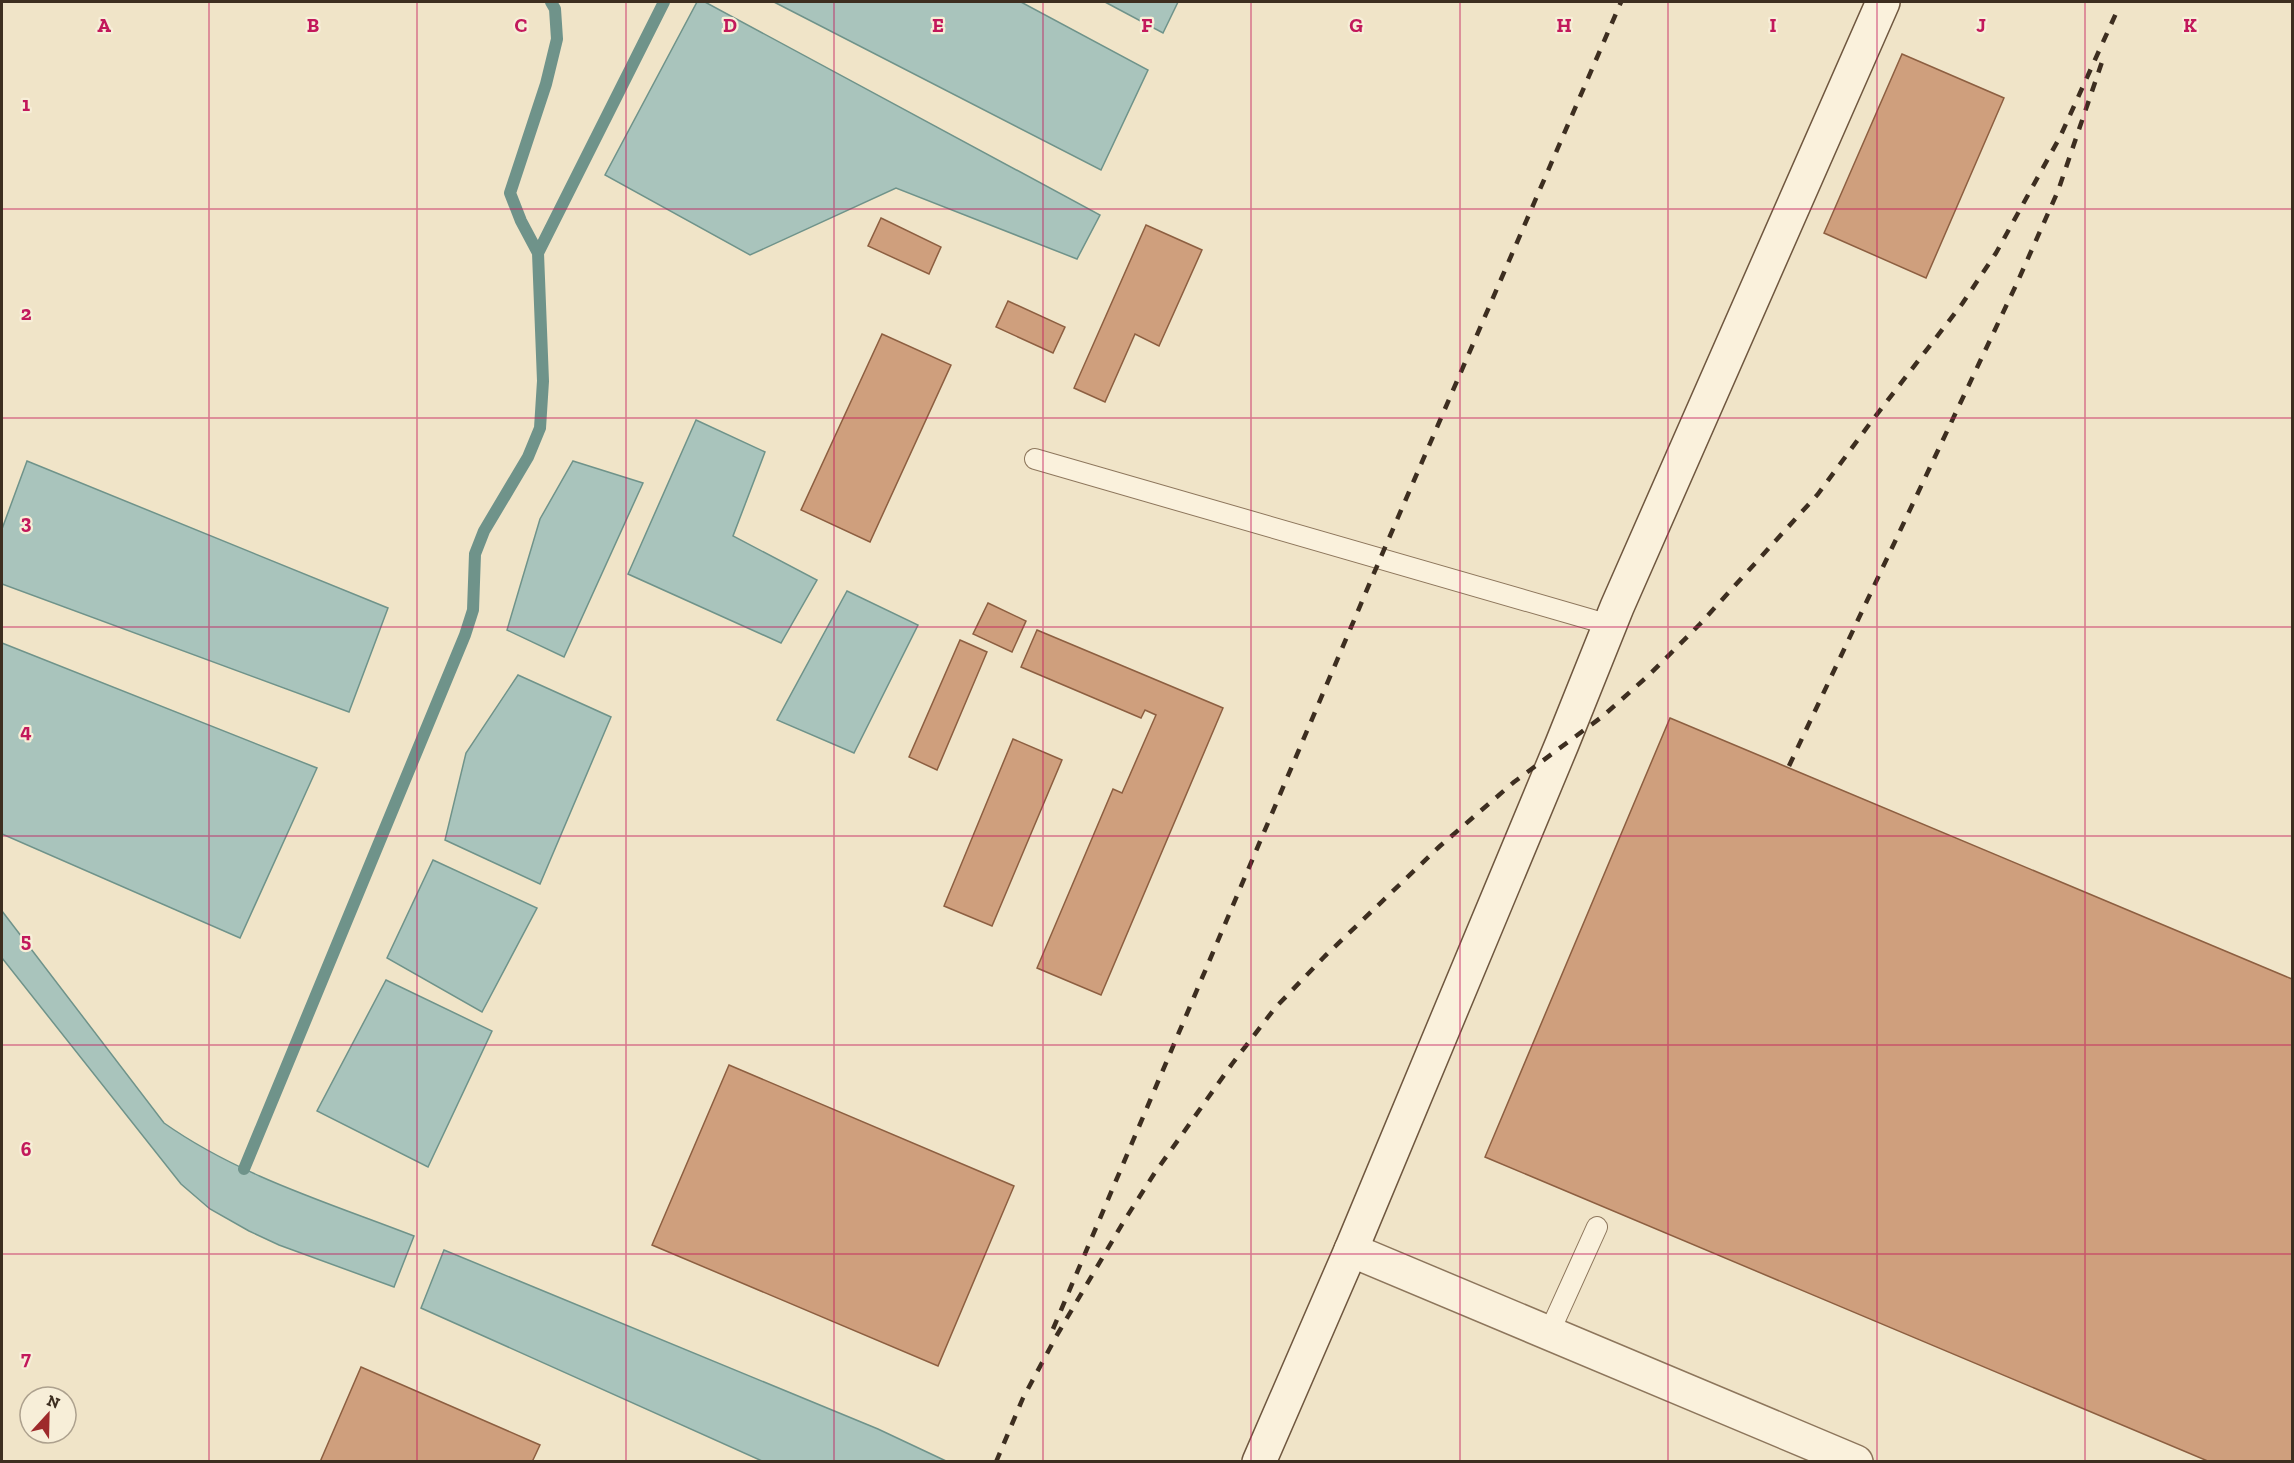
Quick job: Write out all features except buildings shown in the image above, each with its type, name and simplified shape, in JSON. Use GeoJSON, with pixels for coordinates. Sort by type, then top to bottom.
{"type":"FeatureCollection","features":[{"type":"Feature","properties":{"kind":"street"},"geometry":{"type":"LineString","coordinates":[[1259,1461],[1351,1250],[1610,625],[1883,2]]}},
{"type":"Feature","properties":{"kind":"street"},"geometry":{"type":"LineString","coordinates":[[1351,1250],[1856,1461]]}},
{"type":"Feature","properties":{"kind":"lane"},"geometry":{"type":"LineString","coordinates":[[1035,459],[1610,625]]}},
{"type":"Feature","properties":{"kind":"lane"},"geometry":{"type":"LineString","coordinates":[[1549,1333],[1597,1227]]}},
{"type":"Feature","properties":{"kind":"water"},"geometry":{"type":"Polygon","coordinates":[[[697,2],[705,2],[1100,215],[1077,259],[896,188],[750,255],[605,175],[697,2]]]}},
{"type":"Feature","properties":{"kind":"water"},"geometry":{"type":"Polygon","coordinates":[[[774,2],[1021,2],[1148,70],[1101,170],[774,2]]]}},
{"type":"Feature","properties":{"kind":"water"},"geometry":{"type":"Polygon","coordinates":[[[1105,2],[1178,2],[1163,33],[1105,2]]]}},
{"type":"Feature","properties":{"kind":"water"},"geometry":{"type":"Polygon","coordinates":[[[696,420],[765,452],[733,536],[817,580],[781,643],[628,574],[696,420]]]}},
{"type":"Feature","properties":{"kind":"water"},"geometry":{"type":"Polygon","coordinates":[[[27,461],[388,608],[349,712],[2,584],[2,529],[27,461]]]}},
{"type":"Feature","properties":{"kind":"water"},"geometry":{"type":"Polygon","coordinates":[[[573,461],[643,483],[564,657],[507,630],[540,519],[573,461]]]}},
{"type":"Feature","properties":{"kind":"water"},"geometry":{"type":"Polygon","coordinates":[[[847,591],[918,625],[854,753],[777,720],[847,591]]]}},
{"type":"Feature","properties":{"kind":"water"},"geometry":{"type":"Polygon","coordinates":[[[2,643],[317,768],[240,938],[2,834],[2,643]]]}},
{"type":"Feature","properties":{"kind":"water"},"geometry":{"type":"Polygon","coordinates":[[[518,675],[611,717],[540,884],[445,840],[466,753],[518,675]]]}},
{"type":"Feature","properties":{"kind":"water"},"geometry":{"type":"Polygon","coordinates":[[[433,860],[537,908],[482,1012],[387,958],[433,860]]]}},
{"type":"Feature","properties":{"kind":"water"},"geometry":{"type":"Polygon","coordinates":[[[2,911],[164,1123],[193,1142],[254,1173],[317,1200],[414,1236],[394,1287],[279,1245],[249,1231],[210,1209],[181,1184],[2,958],[2,911]]]}},
{"type":"Feature","properties":{"kind":"water"},"geometry":{"type":"Polygon","coordinates":[[[386,980],[492,1031],[428,1167],[317,1111],[386,980]]]}},
{"type":"Feature","properties":{"kind":"water"},"geometry":{"type":"Polygon","coordinates":[[[444,1250],[878,1429],[946,1461],[762,1461],[421,1308],[444,1250]]]}},
{"type":"Feature","properties":{"kind":"waterway"},"geometry":{"type":"LineString","coordinates":[[244,1169],[465,635],[473,610],[475,554],[484,531],[528,457],[540,428],[543,381],[538,253],[521,221],[510,193],[546,84],[557,39],[555,9],[551,2]]}},
{"type":"Feature","properties":{"kind":"waterway"},"geometry":{"type":"LineString","coordinates":[[538,253],[664,2]]}},
{"type":"Feature","properties":{"kind":"railway"},"geometry":{"type":"LineString","coordinates":[[1053,1329],[1380,559],[1621,2]]}},
{"type":"Feature","properties":{"kind":"railway"},"geometry":{"type":"LineString","coordinates":[[996,1462],[1023,1398],[1124,1221],[1154,1174],[1275,1008],[1325,956],[1440,846],[1514,782],[1603,716],[1649,675],[1700,624],[1818,494],[1962,304],[1996,253],[2060,137],[2118,9]]}},
{"type":"Feature","properties":{"kind":"railway"},"geometry":{"type":"LineString","coordinates":[[1789,766],[2017,283],[2058,191],[2103,59]]}}]}
